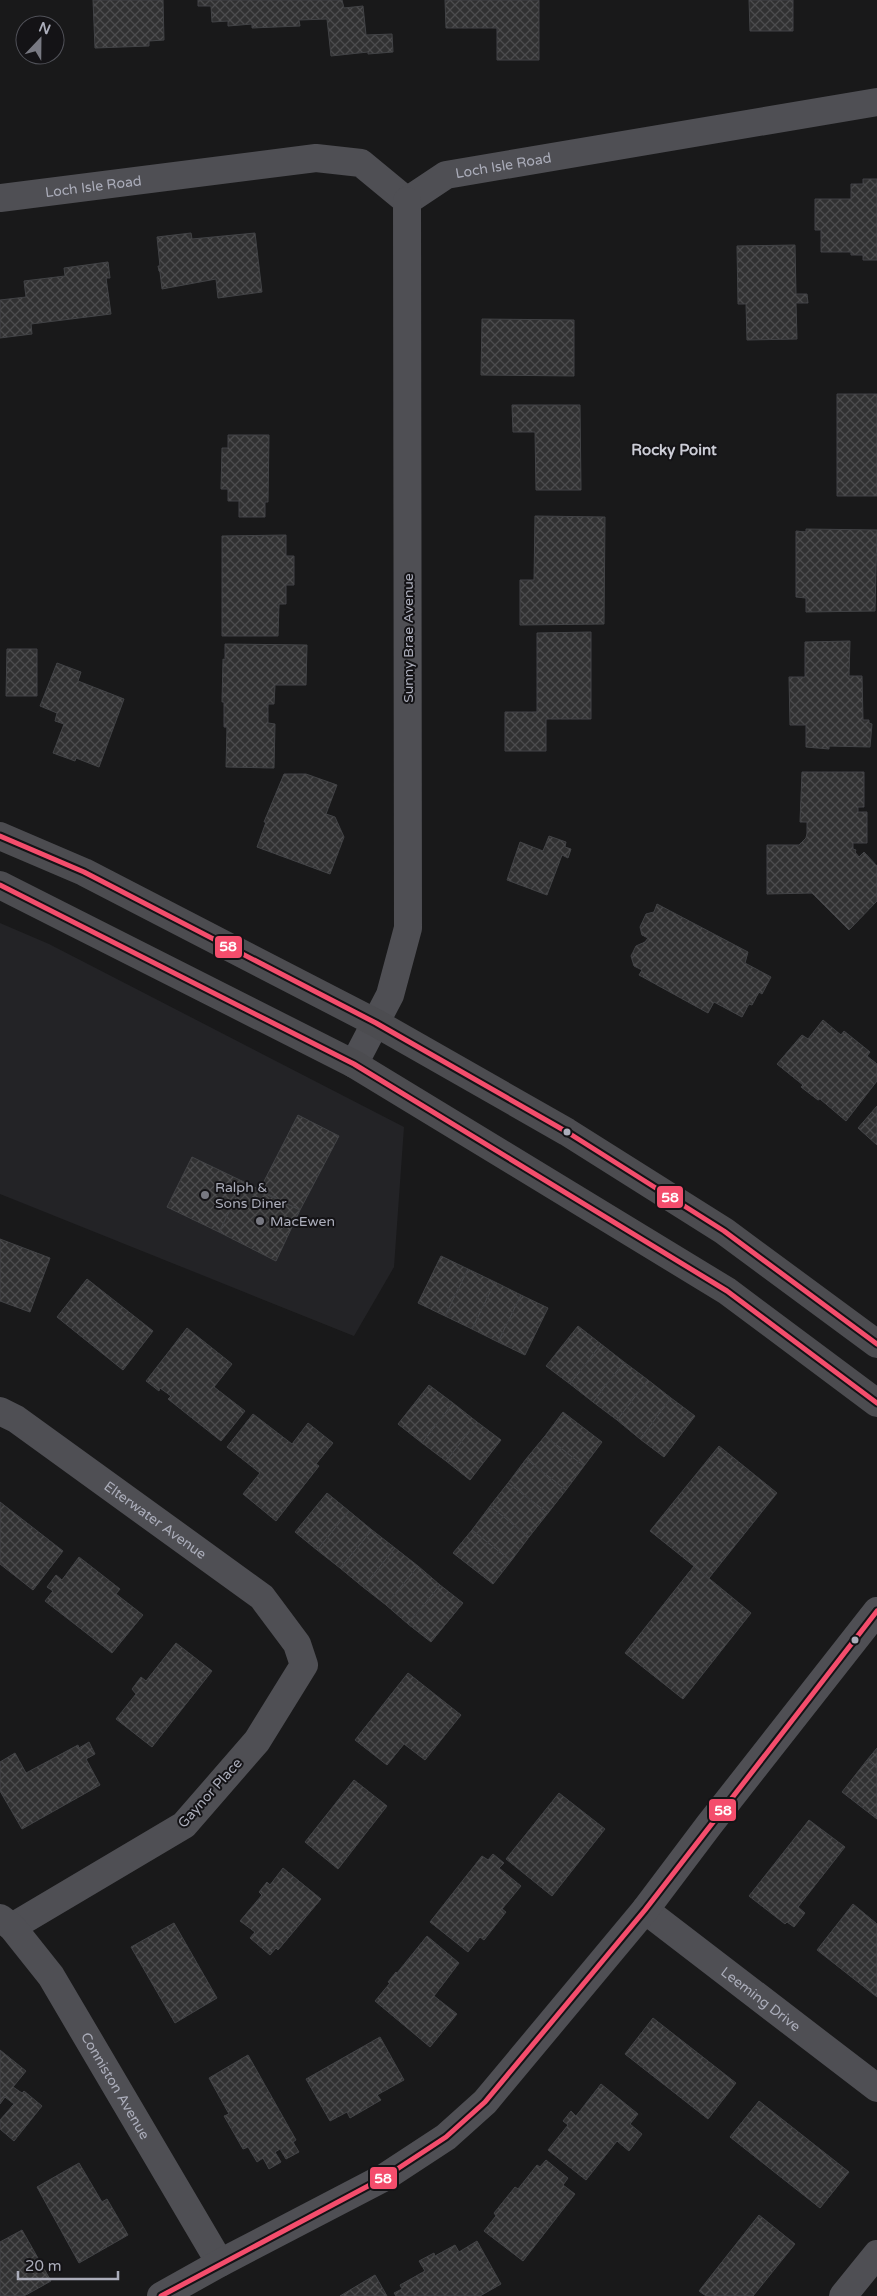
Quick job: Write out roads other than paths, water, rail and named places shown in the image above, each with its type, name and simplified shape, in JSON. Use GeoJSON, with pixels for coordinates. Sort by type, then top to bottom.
{"type":"FeatureCollection","features":[{"type":"Feature","properties":{"kind":"main road"},"geometry":{"type":"LineString","coordinates":[[0,836],[84,872],[376,1023],[567,1132],[724,1230],[877,1344]]}},
{"type":"Feature","properties":{"kind":"main road"},"geometry":{"type":"LineString","coordinates":[[0,885],[354,1064],[727,1291],[877,1403]]}},
{"type":"Feature","properties":{"kind":"street","name":"Loch Isle Road"},"geometry":{"type":"LineString","coordinates":[[0,198],[316,158],[361,163],[407,201],[446,176],[877,102]]}},
{"type":"Feature","properties":{"kind":"street","name":"Sunny Brae Avenue"},"geometry":{"type":"LineString","coordinates":[[354,1064],[390,995],[408,928],[407,201]]}},
{"type":"Feature","properties":{"kind":"street","name":"Elterwater Avenue"},"geometry":{"type":"LineString","coordinates":[[0,1411],[16,1419],[262,1598],[297,1644]]}},
{"type":"Feature","properties":{"kind":"street"},"geometry":{"type":"LineString","coordinates":[[161,2296],[220,2263],[386,2177],[446,2137],[491,2095],[645,1910],[708,1825],[877,1611]]}},
{"type":"Feature","properties":{"kind":"street","name":"Gaynor Place"},"geometry":{"type":"LineString","coordinates":[[6,1923],[184,1825],[257,1741],[304,1665],[297,1644]]}},
{"type":"Feature","properties":{"kind":"street","name":"Leeming Drive"},"geometry":{"type":"LineString","coordinates":[[645,1910],[877,2088]]}},
{"type":"Feature","properties":{"kind":"street","name":"Conniston Avenue"},"geometry":{"type":"LineString","coordinates":[[6,1923],[51,1976],[220,2263]]}},
{"type":"Feature","properties":{"kind":"street"},"geometry":{"type":"LineString","coordinates":[[844,2296],[877,2254]]}},
{"type":"Feature","properties":{"kind":"place","name":"Ralph & Sons Diner"},"geometry":{"type":"Point","coordinates":[205,1195]}},
{"type":"Feature","properties":{"kind":"place","name":"MacEwen"},"geometry":{"type":"Point","coordinates":[260,1221]}},
{"type":"Feature","properties":{"kind":"district","name":"Rocky Point"},"geometry":{"type":"Point","coordinates":[674,450]}}]}
